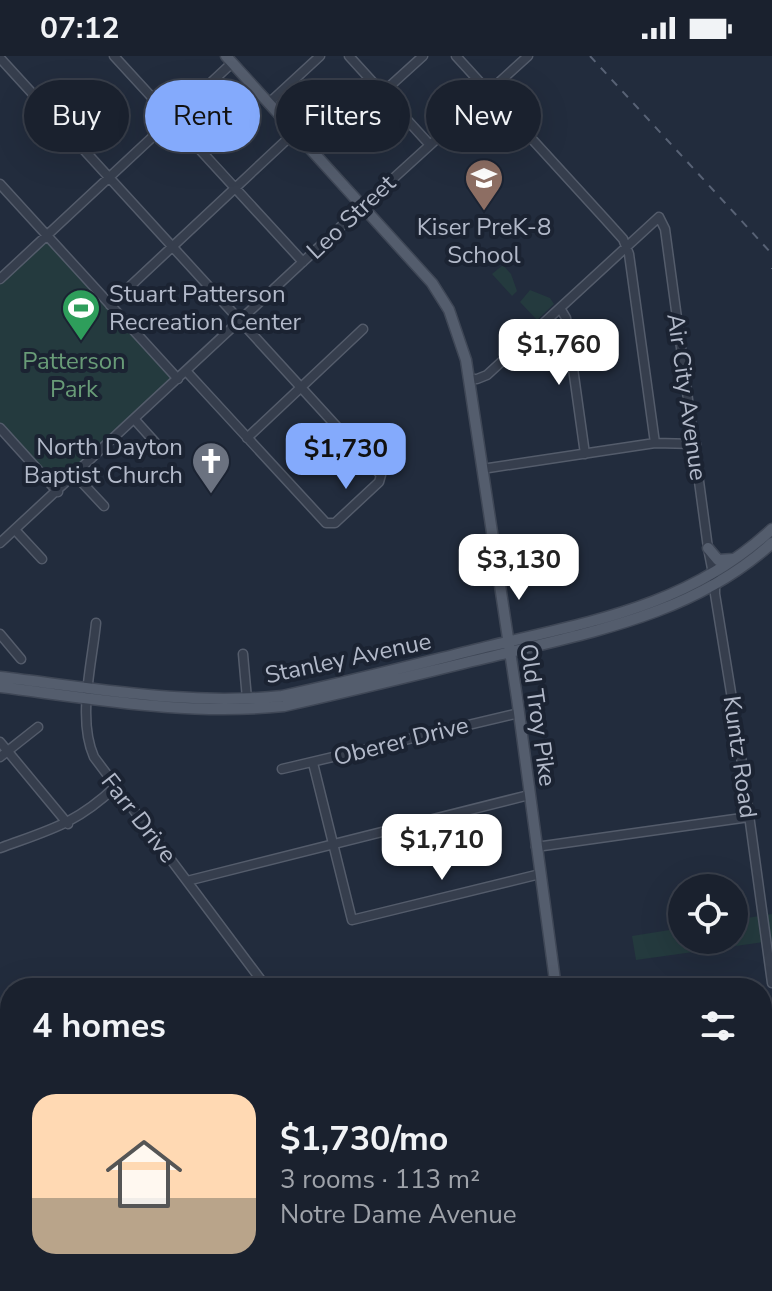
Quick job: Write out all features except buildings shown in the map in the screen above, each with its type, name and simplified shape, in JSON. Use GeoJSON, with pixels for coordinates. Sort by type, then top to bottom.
{"type":"FeatureCollection","features":[{"type":"Feature","properties":{"kind":"main road","name":"Old Troy Pike"},"geometry":{"type":"LineString","coordinates":[[229,59],[276,111]]}},
{"type":"Feature","properties":{"kind":"main road","name":"Old Troy Pike"},"geometry":{"type":"LineString","coordinates":[[315,154],[441,296],[462,342],[519,713],[555,978]]}},
{"type":"Feature","properties":{"kind":"main road","name":"Stanley Avenue"},"geometry":{"type":"LineString","coordinates":[[714,579],[772,529]]}},
{"type":"Feature","properties":{"kind":"main road","name":"Stanley Avenue"},"geometry":{"type":"LineString","coordinates":[[0,687],[194,700],[247,699],[308,690],[631,621],[667,609],[772,543]]}},
{"type":"Feature","properties":{"kind":"main road"},"geometry":{"type":"LineString","coordinates":[[708,548],[718,560],[739,557]]}},
{"type":"Feature","properties":{"kind":"main road","name":"Stanley Avenue"},"geometry":{"type":"LineString","coordinates":[[0,677],[193,710],[241,711],[284,706],[509,647]]}},
{"type":"Feature","properties":{"kind":"street"},"geometry":{"type":"LineString","coordinates":[[114,56],[145,90]]}},
{"type":"Feature","properties":{"kind":"street"},"geometry":{"type":"LineString","coordinates":[[269,103],[320,56]]}},
{"type":"Feature","properties":{"kind":"street"},"geometry":{"type":"LineString","coordinates":[[349,56],[371,80]]}},
{"type":"Feature","properties":{"kind":"street"},"geometry":{"type":"LineString","coordinates":[[397,80],[423,56]]}},
{"type":"Feature","properties":{"kind":"street"},"geometry":{"type":"LineString","coordinates":[[456,56],[478,80]]}},
{"type":"Feature","properties":{"kind":"street","name":"Leo Street"},"geometry":{"type":"LineString","coordinates":[[502,80],[528,56]]}},
{"type":"Feature","properties":{"kind":"street"},"geometry":{"type":"LineString","coordinates":[[0,58],[381,475],[379,482],[335,523],[329,524],[186,371]]}},
{"type":"Feature","properties":{"kind":"street"},"geometry":{"type":"LineString","coordinates":[[209,80],[229,59]]}},
{"type":"Feature","properties":{"kind":"street"},"geometry":{"type":"LineString","coordinates":[[410,123],[426,141]]}},
{"type":"Feature","properties":{"kind":"street"},"geometry":{"type":"LineString","coordinates":[[0,279],[145,144]]}},
{"type":"Feature","properties":{"kind":"street","name":"Leo Street"},"geometry":{"type":"LineString","coordinates":[[0,543],[426,149]]}},
{"type":"Feature","properties":{"kind":"street"},"geometry":{"type":"LineString","coordinates":[[541,149],[627,246],[655,443]]}},
{"type":"Feature","properties":{"kind":"street"},"geometry":{"type":"LineString","coordinates":[[110,305],[276,150]]}},
{"type":"Feature","properties":{"kind":"street"},"geometry":{"type":"LineString","coordinates":[[202,152],[303,262]]}},
{"type":"Feature","properties":{"kind":"street"},"geometry":{"type":"LineString","coordinates":[[0,184],[178,379]]}},
{"type":"Feature","properties":{"kind":"street","name":"Air City Avenue"},"geometry":{"type":"LineString","coordinates":[[627,246],[659,217],[665,229],[714,579]]}},
{"type":"Feature","properties":{"kind":"street"},"geometry":{"type":"LineString","coordinates":[[469,379],[487,375],[627,246]]}},
{"type":"Feature","properties":{"kind":"street"},"geometry":{"type":"LineString","coordinates":[[560,308],[566,318],[585,454]]}},
{"type":"Feature","properties":{"kind":"street"},"geometry":{"type":"LineString","coordinates":[[247,438],[363,329]]}},
{"type":"Feature","properties":{"kind":"street"},"geometry":{"type":"LineString","coordinates":[[135,420],[162,450]]}},
{"type":"Feature","properties":{"kind":"street"},"geometry":{"type":"LineString","coordinates":[[0,428],[58,492]]}},
{"type":"Feature","properties":{"kind":"street"},"geometry":{"type":"LineString","coordinates":[[482,469],[655,443],[696,444]]}},
{"type":"Feature","properties":{"kind":"street"},"geometry":{"type":"LineString","coordinates":[[75,475],[104,506]]}},
{"type":"Feature","properties":{"kind":"street"},"geometry":{"type":"LineString","coordinates":[[16,531],[42,559]]}},
{"type":"Feature","properties":{"kind":"street","name":"Kuntz Road"},"geometry":{"type":"LineString","coordinates":[[714,579],[771,978]]}},
{"type":"Feature","properties":{"kind":"street","name":"Farr Drive"},"geometry":{"type":"LineString","coordinates":[[96,623],[85,731],[90,749],[115,787],[260,978]]}},
{"type":"Feature","properties":{"kind":"street"},"geometry":{"type":"LineString","coordinates":[[0,634],[21,659]]}},
{"type":"Feature","properties":{"kind":"street"},"geometry":{"type":"LineString","coordinates":[[243,654],[247,699]]}},
{"type":"Feature","properties":{"kind":"street","name":"Oberer Drive"},"geometry":{"type":"LineString","coordinates":[[282,769],[519,713]]}},
{"type":"Feature","properties":{"kind":"street"},"geometry":{"type":"LineString","coordinates":[[4,754],[38,727]]}},
{"type":"Feature","properties":{"kind":"street"},"geometry":{"type":"LineString","coordinates":[[0,742],[4,754],[68,824]]}},
{"type":"Feature","properties":{"kind":"street"},"geometry":{"type":"LineString","coordinates":[[313,763],[352,920],[540,874]]}},
{"type":"Feature","properties":{"kind":"street"},"geometry":{"type":"LineString","coordinates":[[0,848],[68,824],[115,787]]}},
{"type":"Feature","properties":{"kind":"street"},"geometry":{"type":"LineString","coordinates":[[187,881],[529,795]]}},
{"type":"Feature","properties":{"kind":"street"},"geometry":{"type":"LineString","coordinates":[[536,847],[749,817]]}},
{"type":"Feature","properties":{"kind":"green space","name":"Patterson Park"},"geometry":{"type":"Polygon","coordinates":[[[47,235],[178,379],[58,492],[0,428],[0,279],[47,235]]]}},
{"type":"Feature","properties":{"kind":"green space"},"geometry":{"type":"Polygon","coordinates":[[[503,265],[511,274],[517,291],[512,296],[492,274],[503,265]]]}},
{"type":"Feature","properties":{"kind":"green space"},"geometry":{"type":"Polygon","coordinates":[[[530,290],[550,298],[554,304],[537,320],[520,302],[530,290]]]}},
{"type":"Feature","properties":{"kind":"green space"},"geometry":{"type":"Polygon","coordinates":[[[772,914],[772,941],[748,944],[748,918],[772,914]]]}},
{"type":"Feature","properties":{"kind":"green space"},"geometry":{"type":"Polygon","coordinates":[[[668,930],[668,954],[679,954],[636,960],[632,936],[668,930]]]}},
{"type":"Feature","properties":{"kind":"railway"},"geometry":{"type":"LineString","coordinates":[[590,56],[772,254]]}},
{"type":"Feature","properties":{"kind":"place","name":"Kiser PreK-8 School"},"geometry":{"type":"Point","coordinates":[484,212]}},
{"type":"Feature","properties":{"kind":"place","name":"Stuart Patterson Recreation Center"},"geometry":{"type":"Point","coordinates":[81,342]}},
{"type":"Feature","properties":{"kind":"place","name":"North Dayton Baptist Church"},"geometry":{"type":"Point","coordinates":[211,495]}}]}
